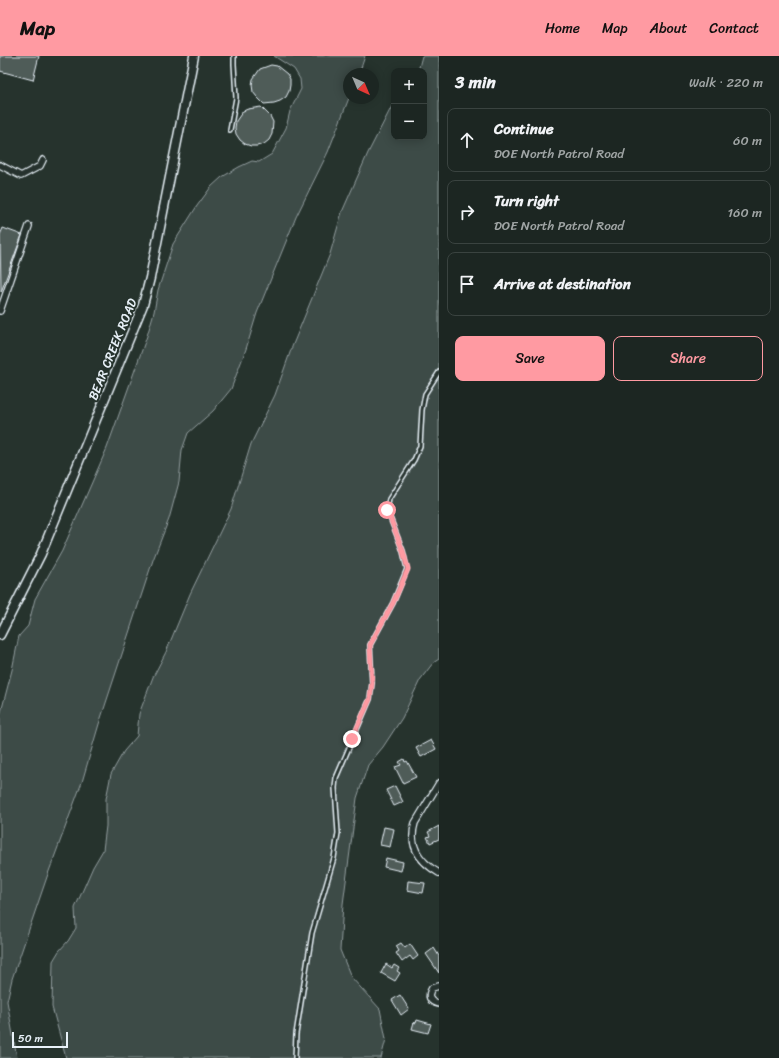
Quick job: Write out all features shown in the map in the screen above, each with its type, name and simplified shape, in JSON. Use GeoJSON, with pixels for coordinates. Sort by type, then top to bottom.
{"type":"FeatureCollection","features":[{"type":"Feature","properties":{"kind":"street","name":"BEAR CREEK ROAD"},"geometry":{"type":"LineString","coordinates":[[0,635],[41,554],[143,305],[152,270],[194,56]]}},
{"type":"Feature","properties":{"kind":"street"},"geometry":{"type":"LineString","coordinates":[[0,165],[21,176],[40,166],[43,160]]}},
{"type":"Feature","properties":{"kind":"street"},"geometry":{"type":"LineString","coordinates":[[0,311],[29,226]]}},
{"type":"Feature","properties":{"kind":"street"},"geometry":{"type":"LineString","coordinates":[[439,783],[413,830],[414,848],[421,859],[430,868],[439,872]]}},
{"type":"Feature","properties":{"kind":"street"},"geometry":{"type":"LineString","coordinates":[[439,986],[432,988],[429,996],[431,1001],[439,1004]]}},
{"type":"Feature","properties":{"kind":"lane"},"geometry":{"type":"LineString","coordinates":[[230,130],[236,98],[234,56]]}},
{"type":"Feature","properties":{"kind":"lane"},"geometry":{"type":"LineString","coordinates":[[295,1058],[296,1034],[312,933],[334,858],[338,833],[335,788],[336,778],[370,699],[372,683],[370,645],[393,603],[408,569],[403,551],[387,510],[389,499],[414,460],[420,446],[422,410],[425,394],[439,372]]}},
{"type":"Feature","properties":{"kind":"shaded area"},"geometry":{"type":"Polygon","coordinates":[[[274,56],[365,56],[361,68],[343,68],[343,104],[347,104],[328,152],[296,217],[257,313],[246,349],[231,389],[213,411],[188,433],[182,450],[179,482],[169,519],[153,560],[99,724],[82,782],[48,874],[12,979],[7,1001],[17,1058],[0,1058],[0,716],[19,636],[28,626],[35,599],[62,551],[107,448],[147,336],[154,312],[158,290],[173,244],[197,206],[211,187],[222,177],[252,161],[259,162],[272,154],[286,128],[290,111],[301,89],[300,79],[294,69],[274,56]]]}},
{"type":"Feature","properties":{"kind":"shaded area"},"geometry":{"type":"Polygon","coordinates":[[[422,56],[439,56],[439,659],[433,663],[420,680],[402,718],[383,747],[368,765],[357,798],[343,904],[340,950],[351,977],[380,1009],[386,1039],[381,1058],[66,1058],[52,1007],[53,961],[76,928],[75,908],[93,867],[103,850],[106,826],[106,799],[111,774],[124,751],[137,736],[139,714],[153,677],[166,652],[190,594],[231,509],[251,444],[275,395],[292,347],[330,254],[342,212],[368,153],[391,108],[391,140],[427,140],[427,68],[419,68],[422,56]]]}},
{"type":"Feature","properties":{"kind":"building"},"geometry":{"type":"Polygon","coordinates":[[[0,56],[39,56],[33,80],[0,71],[0,56]]]}},
{"type":"Feature","properties":{"kind":"building"},"geometry":{"type":"Polygon","coordinates":[[[271,65],[277,66],[287,74],[290,79],[289,91],[286,97],[280,101],[264,104],[253,92],[253,79],[260,69],[271,65]]]}},
{"type":"Feature","properties":{"kind":"building"},"geometry":{"type":"Polygon","coordinates":[[[261,107],[270,116],[273,122],[272,134],[269,140],[264,144],[251,146],[245,144],[236,134],[236,121],[243,111],[261,107]]]}},
{"type":"Feature","properties":{"kind":"building"},"geometry":{"type":"Polygon","coordinates":[[[3,228],[22,235],[1,292],[0,235],[3,228]]]}},
{"type":"Feature","properties":{"kind":"building"},"geometry":{"type":"Polygon","coordinates":[[[431,740],[436,749],[421,757],[416,748],[431,740]]]}},
{"type":"Feature","properties":{"kind":"building"},"geometry":{"type":"Polygon","coordinates":[[[404,759],[405,762],[407,761],[416,777],[403,783],[395,767],[401,765],[399,762],[404,759]]]}},
{"type":"Feature","properties":{"kind":"building"},"geometry":{"type":"Polygon","coordinates":[[[395,786],[403,802],[394,806],[386,790],[395,786]]]}},
{"type":"Feature","properties":{"kind":"building"},"geometry":{"type":"Polygon","coordinates":[[[439,826],[439,839],[430,843],[427,837],[430,836],[428,832],[439,826]]]}},
{"type":"Feature","properties":{"kind":"building"},"geometry":{"type":"Polygon","coordinates":[[[384,827],[394,829],[390,847],[380,845],[384,827]]]}},
{"type":"Feature","properties":{"kind":"building"},"geometry":{"type":"Polygon","coordinates":[[[386,858],[403,862],[401,871],[384,867],[386,858]]]}},
{"type":"Feature","properties":{"kind":"building"},"geometry":{"type":"Polygon","coordinates":[[[408,881],[425,883],[423,893],[407,890],[408,881]]]}},
{"type":"Feature","properties":{"kind":"building"},"geometry":{"type":"Polygon","coordinates":[[[401,943],[405,948],[410,944],[418,956],[413,960],[410,956],[402,962],[396,953],[399,951],[396,946],[401,943]]]}},
{"type":"Feature","properties":{"kind":"building"},"geometry":{"type":"Polygon","coordinates":[[[434,948],[439,956],[439,973],[426,954],[434,948]]]}},
{"type":"Feature","properties":{"kind":"building"},"geometry":{"type":"Polygon","coordinates":[[[386,964],[392,968],[394,965],[399,968],[397,971],[400,973],[395,981],[381,973],[386,964]]]}},
{"type":"Feature","properties":{"kind":"building"},"geometry":{"type":"Polygon","coordinates":[[[400,995],[409,1009],[401,1015],[392,1000],[400,995]]]}},
{"type":"Feature","properties":{"kind":"building"},"geometry":{"type":"Polygon","coordinates":[[[417,1020],[431,1024],[428,1033],[412,1029],[414,1022],[416,1023],[417,1020]]]}},
{"type":"Feature","properties":{"kind":"route"},"geometry":{"type":"LineString","coordinates":[[352,739],[370,699],[372,683],[370,645],[393,603],[408,569],[403,551],[387,510]]}}]}
